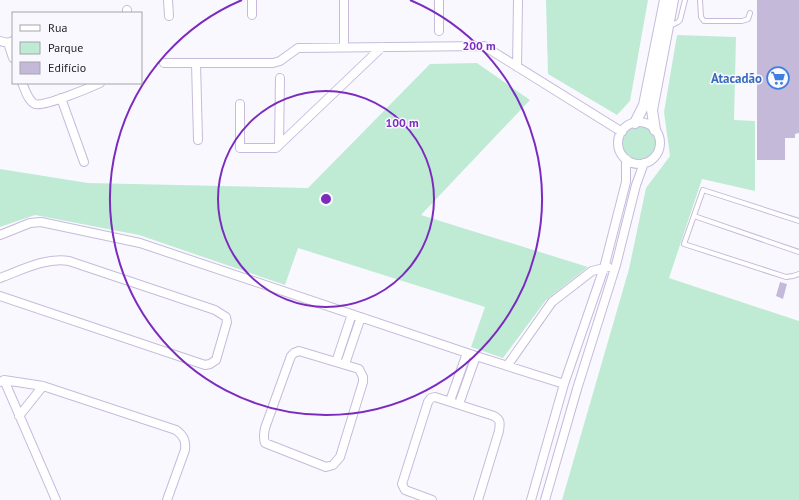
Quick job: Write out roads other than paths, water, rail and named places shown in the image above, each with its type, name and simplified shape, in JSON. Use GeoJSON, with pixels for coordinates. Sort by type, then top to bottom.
{"type":"FeatureCollection","features":[{"type":"Feature","properties":{"kind":"street"},"geometry":{"type":"LineString","coordinates":[[168,0],[168,16]]}},
{"type":"Feature","properties":{"kind":"street"},"geometry":{"type":"LineString","coordinates":[[252,0],[252,15]]}},
{"type":"Feature","properties":{"kind":"street"},"geometry":{"type":"LineString","coordinates":[[344,0],[344,47]]}},
{"type":"Feature","properties":{"kind":"street"},"geometry":{"type":"LineString","coordinates":[[439,0],[439,31]]}},
{"type":"Feature","properties":{"kind":"street"},"geometry":{"type":"LineString","coordinates":[[517,67],[518,0]]}},
{"type":"Feature","properties":{"kind":"street"},"geometry":{"type":"LineString","coordinates":[[635,123],[644,105],[665,0]]}},
{"type":"Feature","properties":{"kind":"street"},"geometry":{"type":"LineString","coordinates":[[655,130],[646,124],[635,123],[626,128],[622,132],[618,143],[619,149],[626,159],[631,162],[644,163],[654,157],[660,146],[660,140],[655,130],[652,110],[673,0]]}},
{"type":"Feature","properties":{"kind":"street"},"geometry":{"type":"LineString","coordinates":[[7,42],[12,55]]}},
{"type":"Feature","properties":{"kind":"street"},"geometry":{"type":"LineString","coordinates":[[164,63],[273,63],[280,61],[298,48],[484,46],[622,132]]}},
{"type":"Feature","properties":{"kind":"street"},"geometry":{"type":"LineString","coordinates":[[240,104],[240,148],[276,148],[382,47]]}},
{"type":"Feature","properties":{"kind":"street"},"geometry":{"type":"LineString","coordinates":[[196,63],[198,140]]}},
{"type":"Feature","properties":{"kind":"street"},"geometry":{"type":"LineString","coordinates":[[279,145],[280,78]]}},
{"type":"Feature","properties":{"kind":"street"},"geometry":{"type":"LineString","coordinates":[[22,84],[31,102],[40,105],[97,84]]}},
{"type":"Feature","properties":{"kind":"street"},"geometry":{"type":"LineString","coordinates":[[61,98],[84,162]]}},
{"type":"Feature","properties":{"kind":"street"},"geometry":{"type":"LineString","coordinates":[[531,500],[564,384],[604,268],[626,182],[626,159]]}},
{"type":"Feature","properties":{"kind":"street"},"geometry":{"type":"LineString","coordinates":[[545,500],[577,389],[616,265],[636,185],[644,163]]}},
{"type":"Feature","properties":{"kind":"street"},"geometry":{"type":"LineString","coordinates":[[0,235],[30,222],[41,222],[140,243],[564,384]]}},
{"type":"Feature","properties":{"kind":"street"},"geometry":{"type":"LineString","coordinates":[[0,278],[49,261],[69,261],[215,310],[226,317],[227,322],[216,360],[205,365],[0,296]]}},
{"type":"Feature","properties":{"kind":"street"},"geometry":{"type":"LineString","coordinates":[[507,366],[552,302],[592,271],[616,265]]}},
{"type":"Feature","properties":{"kind":"street"},"geometry":{"type":"LineString","coordinates":[[336,362],[352,314]]}},
{"type":"Feature","properties":{"kind":"street"},"geometry":{"type":"LineString","coordinates":[[345,364],[361,317]]}},
{"type":"Feature","properties":{"kind":"street"},"geometry":{"type":"LineString","coordinates":[[299,351],[336,362],[359,369],[363,377],[363,382],[340,457],[333,465],[326,467],[265,443],[263,435],[265,428],[291,356],[299,351]]}},
{"type":"Feature","properties":{"kind":"street"},"geometry":{"type":"LineString","coordinates":[[450,401],[467,353]]}},
{"type":"Feature","properties":{"kind":"street"},"geometry":{"type":"LineString","coordinates":[[459,404],[476,356]]}},
{"type":"Feature","properties":{"kind":"street"},"geometry":{"type":"LineString","coordinates":[[2,381],[43,386],[176,430],[182,435],[185,450],[167,500]]}},
{"type":"Feature","properties":{"kind":"street"},"geometry":{"type":"LineString","coordinates":[[2,381],[56,500]]}},
{"type":"Feature","properties":{"kind":"street"},"geometry":{"type":"LineString","coordinates":[[19,416],[43,386]]}},
{"type":"Feature","properties":{"kind":"street"},"geometry":{"type":"LineString","coordinates":[[432,500],[405,490],[402,481],[428,402],[431,398],[435,397],[494,416],[499,419],[499,431],[478,500]]}},
{"type":"Feature","properties":{"kind":"lane"},"geometry":{"type":"LineString","coordinates":[[668,26],[680,20],[685,0]]}},
{"type":"Feature","properties":{"kind":"lane"},"geometry":{"type":"LineString","coordinates":[[700,0],[701,17],[704,21],[742,21],[748,19],[750,13]]}},
{"type":"Feature","properties":{"kind":"lane"},"geometry":{"type":"LineString","coordinates":[[799,221],[702,190],[684,244],[786,277],[799,274]]}},
{"type":"Feature","properties":{"kind":"lane"},"geometry":{"type":"LineString","coordinates":[[694,216],[799,252]]}},
{"type":"Feature","properties":{"kind":"place","name":"Atacadão"},"geometry":{"type":"Point","coordinates":[778,78]}}]}
